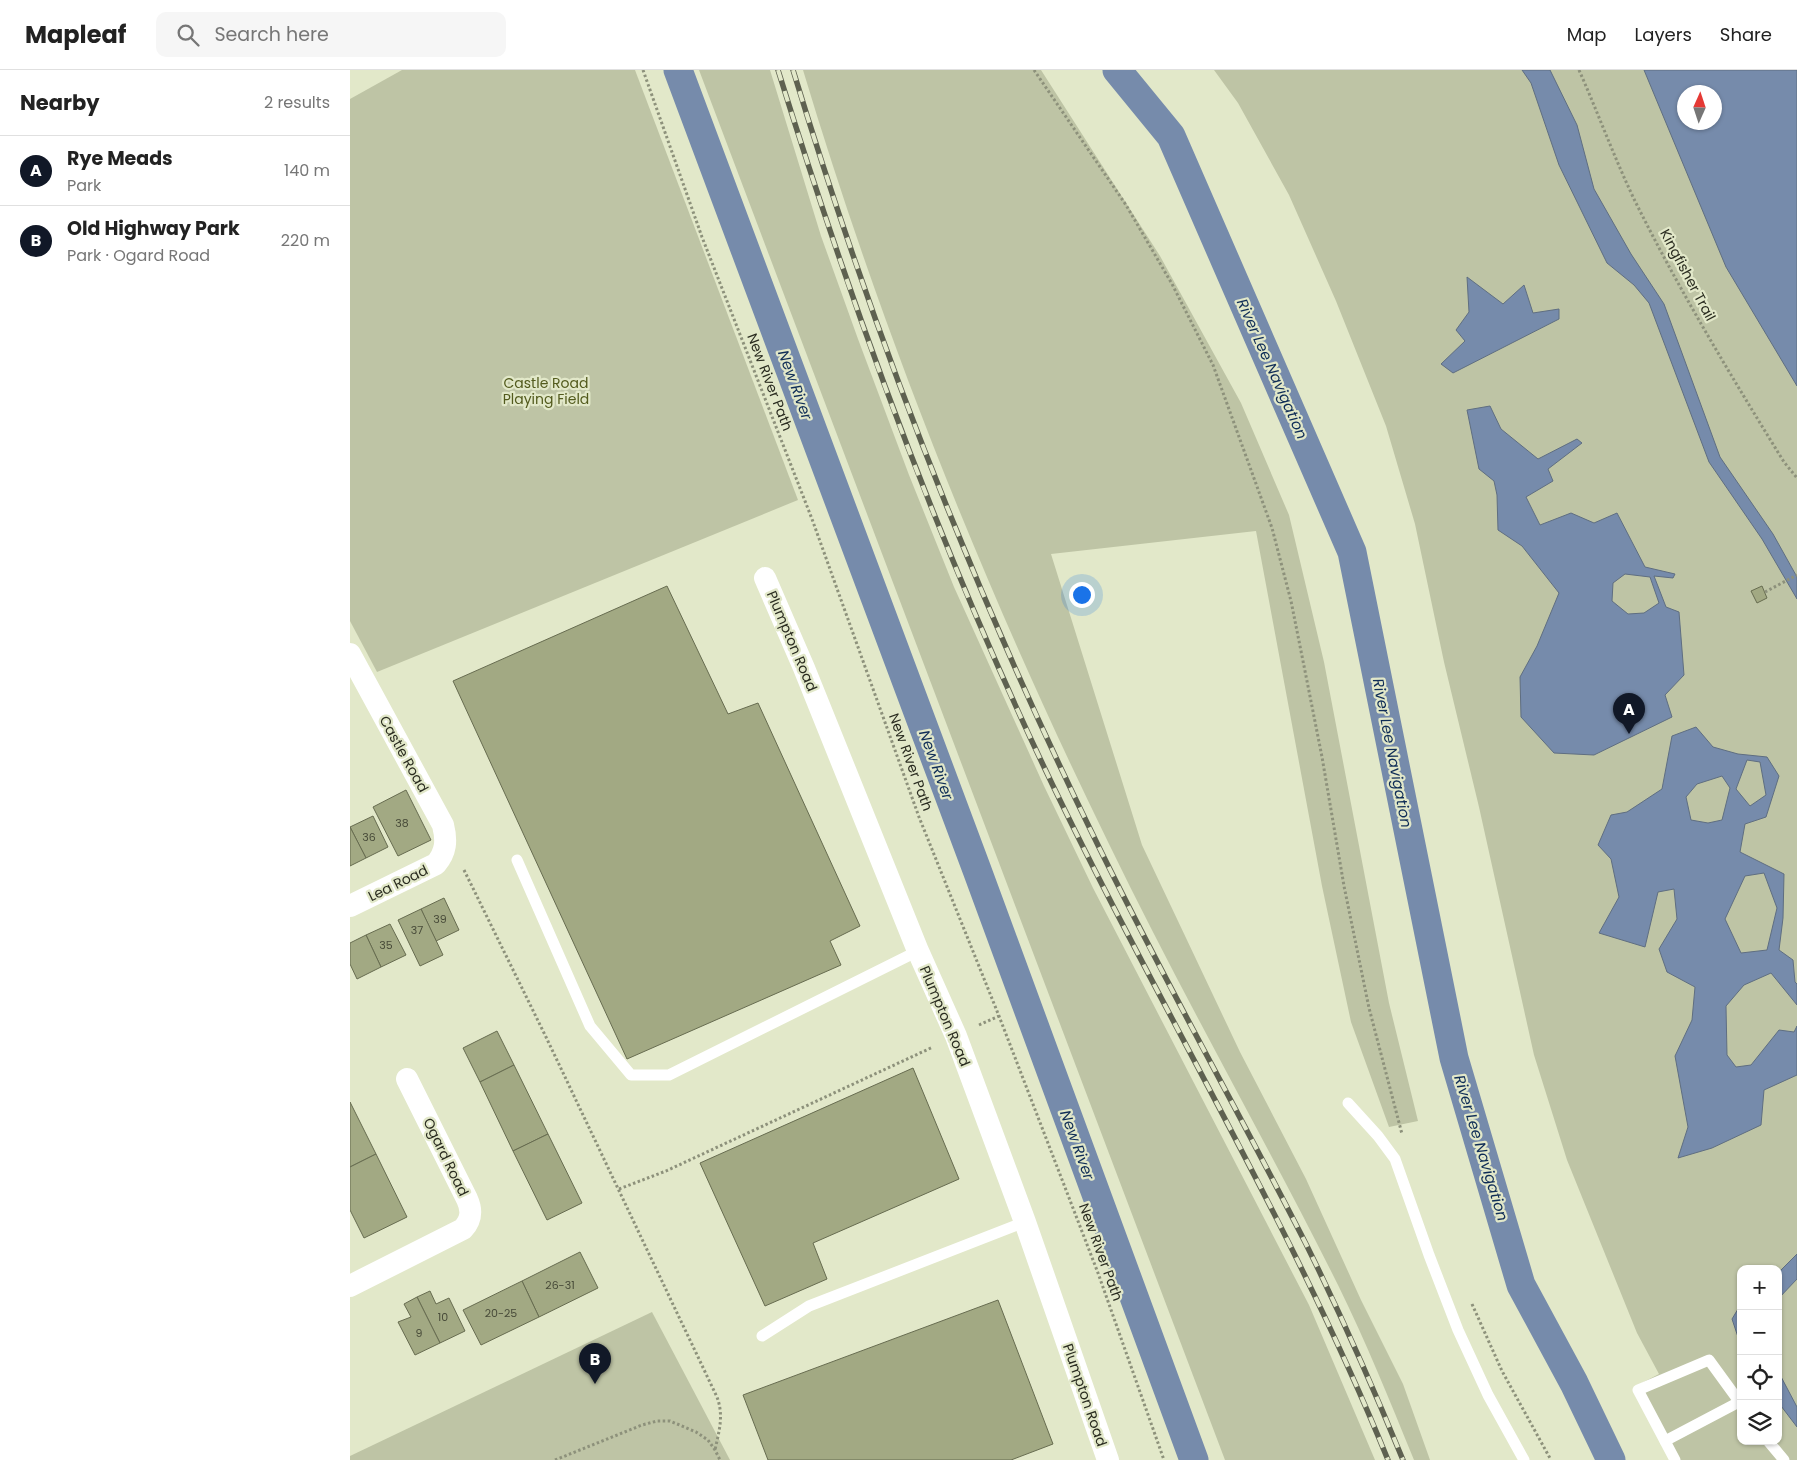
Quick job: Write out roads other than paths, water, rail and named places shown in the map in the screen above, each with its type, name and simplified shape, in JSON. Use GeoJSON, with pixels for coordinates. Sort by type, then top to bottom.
{"type":"FeatureCollection","features":[{"type":"Feature","properties":{"kind":"street","name":"Plumpton Road"},"geometry":{"type":"LineString","coordinates":[[765,578],[808,677],[918,951],[956,1036],[1025,1222],[1108,1460]]}},
{"type":"Feature","properties":{"kind":"street","name":"Castle Road"},"geometry":{"type":"LineString","coordinates":[[350,654],[443,825],[446,836],[444,852]]}},
{"type":"Feature","properties":{"kind":"street","name":"Lea Road"},"geometry":{"type":"LineString","coordinates":[[350,906],[436,864],[444,852]]}},
{"type":"Feature","properties":{"kind":"street","name":"Ogard Road"},"geometry":{"type":"LineString","coordinates":[[350,1286],[463,1229],[470,1219],[471,1212],[467,1199],[407,1079]]}},
{"type":"Feature","properties":{"kind":"lane"},"geometry":{"type":"LineString","coordinates":[[518,860],[590,1026],[631,1075],[669,1075],[918,951]]}},
{"type":"Feature","properties":{"kind":"lane"},"geometry":{"type":"LineString","coordinates":[[1348,1103],[1378,1136],[1395,1159],[1458,1330],[1488,1395],[1524,1460]]}},
{"type":"Feature","properties":{"kind":"lane"},"geometry":{"type":"LineString","coordinates":[[762,1336],[809,1306],[1025,1222]]}},
{"type":"Feature","properties":{"kind":"lane"},"geometry":{"type":"LineString","coordinates":[[1676,1460],[1638,1390],[1709,1360],[1738,1400]]}},
{"type":"Feature","properties":{"kind":"lane"},"geometry":{"type":"LineString","coordinates":[[1665,1440],[1737,1404]]}},
{"type":"Feature","properties":{"kind":"lane"},"geometry":{"type":"LineString","coordinates":[[1771,1445],[1784,1460]]}},
{"type":"Feature","properties":{"kind":"water"},"geometry":{"type":"Polygon","coordinates":[[[1522,70],[1550,70],[1577,125],[1594,189],[1631,254],[1664,304],[1720,457],[1773,534],[1797,577],[1797,599],[1762,539],[1709,462],[1649,303],[1634,285],[1607,263],[1559,165],[1531,83],[1522,70]]]}},
{"type":"Feature","properties":{"kind":"water"},"geometry":{"type":"Polygon","coordinates":[[[1644,70],[1797,70],[1797,386],[1726,267],[1644,70]]]}},
{"type":"Feature","properties":{"kind":"water"},"geometry":{"type":"Polygon","coordinates":[[[1467,277],[1503,304],[1524,285],[1533,313],[1559,309],[1559,319],[1453,373],[1441,364],[1465,341],[1456,330],[1469,312],[1467,277]]]}},
{"type":"Feature","properties":{"kind":"water"},"geometry":{"type":"Polygon","coordinates":[[[1490,406],[1501,429],[1538,459],[1577,439],[1582,443],[1548,469],[1553,481],[1526,497],[1540,525],[1571,513],[1594,523],[1617,513],[1645,567],[1675,574],[1673,578],[1654,576],[1666,607],[1679,612],[1684,675],[1665,695],[1672,717],[1594,755],[1554,753],[1521,717],[1520,677],[1537,646],[1559,593],[1522,546],[1498,530],[1497,495],[1494,481],[1479,469],[1467,410],[1490,406]],[[1625,574],[1613,583],[1612,601],[1628,614],[1644,613],[1659,603],[1650,577],[1625,574]]]}},
{"type":"Feature","properties":{"kind":"water"},"geometry":{"type":"Polygon","coordinates":[[[1696,727],[1713,747],[1738,754],[1767,757],[1779,776],[1766,817],[1745,824],[1740,852],[1784,874],[1783,918],[1779,950],[1793,960],[1795,982],[1797,984],[1797,1005],[1771,973],[1744,985],[1726,1006],[1727,1055],[1736,1067],[1751,1065],[1779,1030],[1794,1032],[1797,1026],[1797,1075],[1764,1090],[1761,1125],[1712,1148],[1678,1158],[1688,1127],[1675,1056],[1692,1020],[1695,987],[1667,972],[1659,949],[1677,919],[1674,889],[1658,892],[1645,947],[1599,933],[1619,897],[1611,859],[1598,845],[1611,815],[1627,812],[1662,789],[1672,736],[1696,727]],[[1747,760],[1736,789],[1750,806],[1766,795],[1760,762],[1747,760]],[[1722,776],[1697,784],[1686,797],[1691,820],[1708,823],[1722,820],[1730,788],[1722,776]],[[1764,873],[1745,876],[1725,919],[1741,953],[1767,950],[1777,908],[1764,873]]]}},
{"type":"Feature","properties":{"kind":"water"},"geometry":{"type":"Polygon","coordinates":[[[1797,1254],[1797,1279],[1782,1295],[1782,1269],[1797,1254]]]}},
{"type":"Feature","properties":{"kind":"water"},"geometry":{"type":"Polygon","coordinates":[[[1737,1311],[1737,1334],[1732,1319],[1737,1311]]]}},
{"type":"Feature","properties":{"kind":"water"},"geometry":{"type":"Polygon","coordinates":[[[1782,1379],[1797,1407],[1797,1427],[1782,1407],[1782,1379]]]}},
{"type":"Feature","properties":{"kind":"waterway","name":"New River"},"geometry":{"type":"LineString","coordinates":[[678,70],[977,870],[1194,1460]]}},
{"type":"Feature","properties":{"kind":"waterway","name":"River Lee Navigation"},"geometry":{"type":"LineString","coordinates":[[1117,70],[1171,136],[1352,552],[1454,1058],[1521,1285],[1574,1383],[1611,1460]]}},
{"type":"Feature","properties":{"kind":"railway"},"geometry":{"type":"LineString","coordinates":[[778,70],[836,248],[899,424],[933,512],[1006,684],[1087,855],[1309,1284],[1350,1371],[1388,1460]]}},
{"type":"Feature","properties":{"kind":"railway"},"geometry":{"type":"LineString","coordinates":[[793,70],[824,168],[891,363],[928,460],[1007,650],[1120,889],[1332,1297],[1403,1460]]}},
{"type":"Feature","properties":{"kind":"place","name":"Rye Meads"},"geometry":{"type":"Point","coordinates":[1629,734]}},
{"type":"Feature","properties":{"kind":"place","name":"Old Highway Park"},"geometry":{"type":"Point","coordinates":[595,1384]}},
{"type":"Feature","properties":{"kind":"park label","name":"Castle Road Playing Field"},"geometry":{"type":"Point","coordinates":[546,392]}}]}
